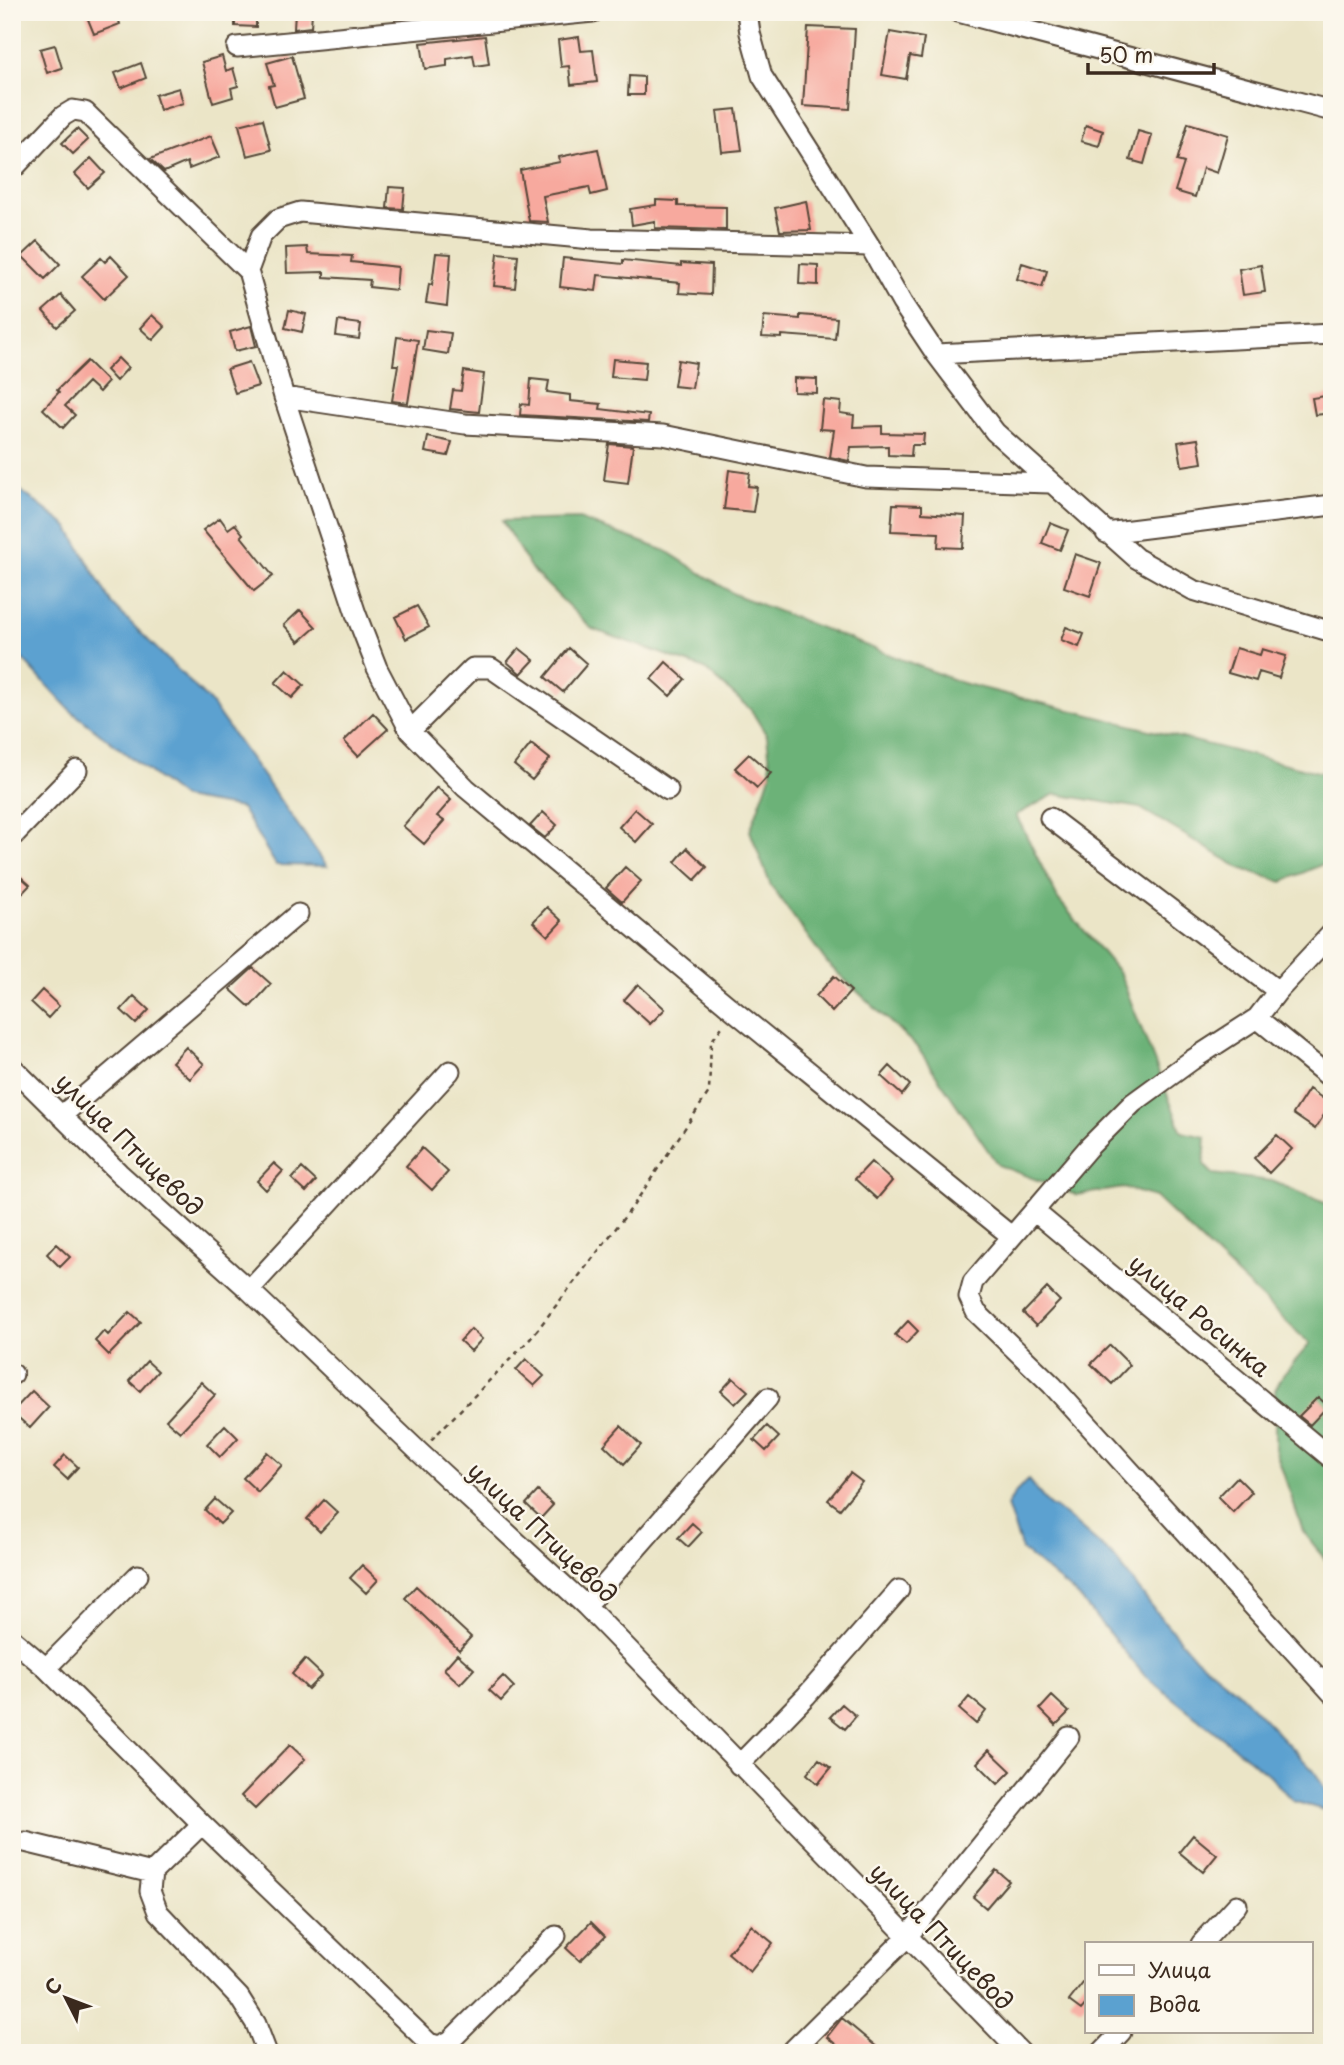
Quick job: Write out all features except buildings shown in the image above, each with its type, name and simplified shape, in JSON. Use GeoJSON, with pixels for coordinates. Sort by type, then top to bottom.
{"type":"FeatureCollection","features":[{"type":"Feature","properties":{"kind":"street"},"geometry":{"type":"LineString","coordinates":[[237,47],[593,12]]}},
{"type":"Feature","properties":{"kind":"street"},"geometry":{"type":"LineString","coordinates":[[747,12],[762,76],[870,246],[902,303],[936,354],[995,432],[1136,558],[1193,590],[1332,632]]}},
{"type":"Feature","properties":{"kind":"street"},"geometry":{"type":"LineString","coordinates":[[958,12],[1332,111]]}},
{"type":"Feature","properties":{"kind":"street"},"geometry":{"type":"LineString","coordinates":[[12,170],[63,116],[73,110],[85,112],[248,271],[284,397],[364,636],[377,668],[410,731],[466,788],[1011,1236]]}},
{"type":"Feature","properties":{"kind":"street"},"geometry":{"type":"LineString","coordinates":[[248,271],[261,236],[278,219],[300,212],[592,239],[870,246]]}},
{"type":"Feature","properties":{"kind":"street"},"geometry":{"type":"LineString","coordinates":[[936,354],[1332,334]]}},
{"type":"Feature","properties":{"kind":"street"},"geometry":{"type":"LineString","coordinates":[[284,397],[465,424],[663,435],[866,477],[1050,483]]}},
{"type":"Feature","properties":{"kind":"street"},"geometry":{"type":"LineString","coordinates":[[1106,533],[1332,505]]}},
{"type":"Feature","properties":{"kind":"street"},"geometry":{"type":"LineString","coordinates":[[410,731],[473,668],[491,668],[668,790]]}},
{"type":"Feature","properties":{"kind":"street"},"geometry":{"type":"LineString","coordinates":[[12,837],[77,770]]}},
{"type":"Feature","properties":{"kind":"street"},"geometry":{"type":"LineString","coordinates":[[1050,818],[1278,991]]}},
{"type":"Feature","properties":{"kind":"street"},"geometry":{"type":"LineString","coordinates":[[61,1116],[298,914]]}},
{"type":"Feature","properties":{"kind":"street"},"geometry":{"type":"LineString","coordinates":[[1332,933],[1278,991],[1257,1018],[1192,1059],[1133,1103],[1088,1148],[973,1282],[969,1297],[976,1312],[1052,1385],[1332,1693]]}},
{"type":"Feature","properties":{"kind":"street"},"geometry":{"type":"LineString","coordinates":[[1257,1018],[1332,1079]]}},
{"type":"Feature","properties":{"kind":"street","name":"улица Птицевод"},"geometry":{"type":"LineString","coordinates":[[12,1067],[119,1173],[249,1290],[586,1606],[1021,2053]]}},
{"type":"Feature","properties":{"kind":"street"},"geometry":{"type":"LineString","coordinates":[[249,1290],[450,1071]]}},
{"type":"Feature","properties":{"kind":"street","name":"улица Росинка"},"geometry":{"type":"LineString","coordinates":[[1034,1211],[1332,1458]]}},
{"type":"Feature","properties":{"kind":"street"},"geometry":{"type":"LineString","coordinates":[[586,1606],[768,1398]]}},
{"type":"Feature","properties":{"kind":"street"},"geometry":{"type":"LineString","coordinates":[[47,1668],[138,1574]]}},
{"type":"Feature","properties":{"kind":"street"},"geometry":{"type":"LineString","coordinates":[[739,1765],[806,1696],[898,1590]]}},
{"type":"Feature","properties":{"kind":"street"},"geometry":{"type":"LineString","coordinates":[[12,1639],[47,1668],[202,1824],[429,2043],[439,2046],[450,2041],[556,1936]]}},
{"type":"Feature","properties":{"kind":"street"},"geometry":{"type":"LineString","coordinates":[[790,2053],[907,1937],[1069,1737]]}},
{"type":"Feature","properties":{"kind":"street"},"geometry":{"type":"LineString","coordinates":[[202,1824],[152,1873],[150,1891],[158,1912],[239,1997],[256,2024],[267,2053]]}},
{"type":"Feature","properties":{"kind":"street"},"geometry":{"type":"LineString","coordinates":[[25,1842],[152,1873]]}},
{"type":"Feature","properties":{"kind":"street"},"geometry":{"type":"LineString","coordinates":[[1203,1942],[1237,1905]]}},
{"type":"Feature","properties":{"kind":"street"},"geometry":{"type":"LineString","coordinates":[[1101,2053],[1119,2034]]}},
{"type":"Feature","properties":{"kind":"path"},"geometry":{"type":"LineString","coordinates":[[419,1452],[531,1338],[634,1206],[709,1091],[711,1042],[733,1010]]}},
{"type":"Feature","properties":{"kind":"green space"},"geometry":{"type":"Polygon","coordinates":[[[579,519],[666,551],[734,594],[962,683],[1332,777],[1332,860],[1282,882],[1240,868],[1140,808],[1055,794],[1016,815],[1058,899],[1120,974],[1182,1132],[1206,1137],[1204,1165],[1213,1174],[1272,1181],[1332,1206],[1332,1568],[1303,1531],[1275,1449],[1275,1390],[1283,1375],[1310,1344],[1155,1197],[1124,1188],[1076,1195],[998,1165],[917,1047],[828,964],[771,886],[750,831],[771,773],[767,736],[751,710],[705,669],[592,629],[532,570],[502,521],[579,519]]]}},
{"type":"Feature","properties":{"kind":"water"},"geometry":{"type":"Polygon","coordinates":[[[12,484],[68,527],[112,604],[210,702],[327,866],[276,865],[241,808],[183,798],[70,710],[12,648],[12,484]]]}},
{"type":"Feature","properties":{"kind":"water"},"geometry":{"type":"Polygon","coordinates":[[[1028,1480],[1049,1505],[1064,1514],[1114,1557],[1196,1658],[1237,1691],[1314,1771],[1330,1797],[1324,1810],[1293,1801],[1269,1775],[1145,1676],[1079,1597],[1022,1550],[1007,1506],[1028,1480]]]}}]}
